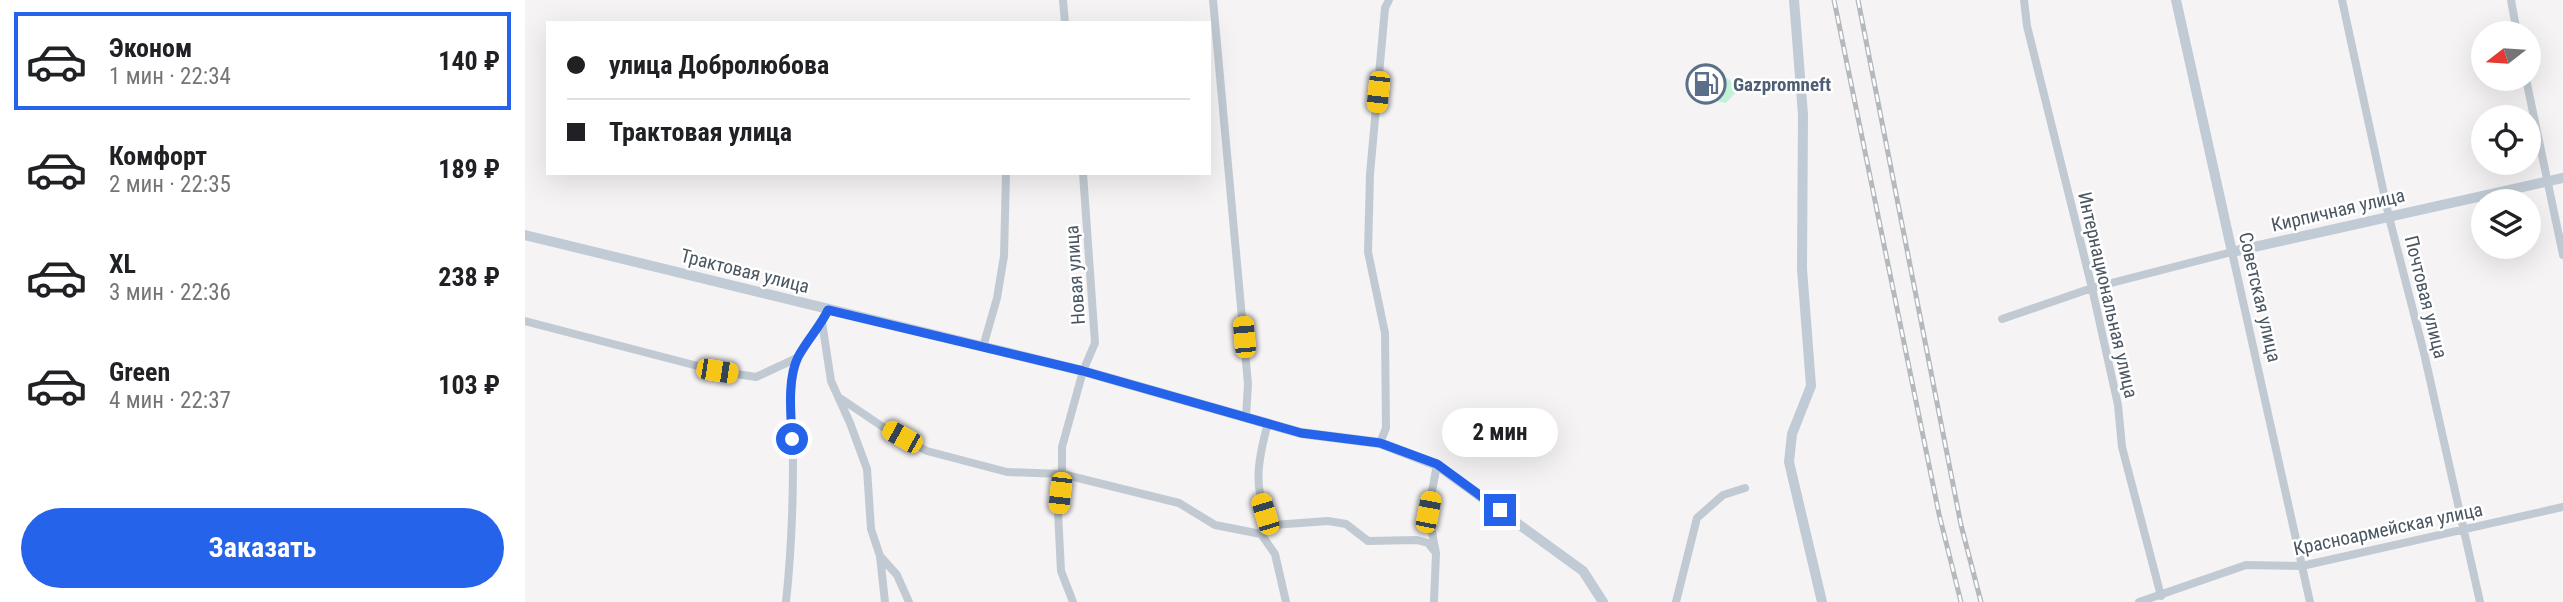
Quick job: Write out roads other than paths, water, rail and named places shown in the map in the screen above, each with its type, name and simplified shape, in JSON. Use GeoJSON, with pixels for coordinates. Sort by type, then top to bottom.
{"type":"FeatureCollection","features":[{"type":"Feature","properties":{"kind":"street"},"geometry":{"type":"LineString","coordinates":[[1063,0],[1065,21]]}},
{"type":"Feature","properties":{"kind":"street"},"geometry":{"type":"LineString","coordinates":[[1213,0],[1248,384],[1245,417]]}},
{"type":"Feature","properties":{"kind":"street"},"geometry":{"type":"LineString","coordinates":[[1380,443],[1386,428],[1385,333],[1368,253],[1370,174],[1385,8],[1389,0]]}},
{"type":"Feature","properties":{"kind":"street"},"geometry":{"type":"LineString","coordinates":[[1794,0],[1803,115],[1802,269],[1811,386],[1792,435],[1789,462],[1822,602]]}},
{"type":"Feature","properties":{"kind":"street","name":"Интернациональная улица"},"geometry":{"type":"LineString","coordinates":[[2024,0],[2027,26],[2118,405],[2122,447],[2161,595]]}},
{"type":"Feature","properties":{"kind":"street","name":"Советская улица"},"geometry":{"type":"LineString","coordinates":[[2176,0],[2310,602]]}},
{"type":"Feature","properties":{"kind":"street","name":"Почтовая улица"},"geometry":{"type":"LineString","coordinates":[[2342,0],[2389,217],[2424,353],[2480,602]]}},
{"type":"Feature","properties":{"kind":"street"},"geometry":{"type":"LineString","coordinates":[[2511,0],[2515,21]]}},
{"type":"Feature","properties":{"kind":"street"},"geometry":{"type":"LineString","coordinates":[[2528,91],[2563,255]]}},
{"type":"Feature","properties":{"kind":"street"},"geometry":{"type":"LineString","coordinates":[[983,347],[997,298],[1004,256],[1006,175]]}},
{"type":"Feature","properties":{"kind":"street","name":"Новая улица"},"geometry":{"type":"LineString","coordinates":[[1073,602],[1061,571],[1058,512],[1062,447],[1083,371],[1095,343],[1083,175]]}},
{"type":"Feature","properties":{"kind":"street","name":"Кирпичная улица"},"geometry":{"type":"LineString","coordinates":[[2002,319],[2092,288],[2232,252],[2563,178]]}},
{"type":"Feature","properties":{"kind":"street","name":"Трактовая улица"},"geometry":{"type":"LineString","coordinates":[[525,235],[1083,371],[1301,433],[1380,443],[1437,464],[1583,571],[1603,602]]}},
{"type":"Feature","properties":{"kind":"street"},"geometry":{"type":"LineString","coordinates":[[786,602],[791,547],[793,460],[790,396],[797,358],[828,310]]}},
{"type":"Feature","properties":{"kind":"street"},"geometry":{"type":"LineString","coordinates":[[525,321],[717,371],[755,377],[797,358]]}},
{"type":"Feature","properties":{"kind":"street"},"geometry":{"type":"LineString","coordinates":[[822,322],[831,381],[867,469],[871,529],[880,556],[885,602]]}},
{"type":"Feature","properties":{"kind":"street"},"geometry":{"type":"LineString","coordinates":[[840,398],[883,427],[927,451],[1007,472],[1062,474],[1179,503],[1215,525],[1262,534],[1275,554],[1286,602]]}},
{"type":"Feature","properties":{"kind":"street"},"geometry":{"type":"LineString","coordinates":[[1268,423],[1258,458],[1258,477],[1265,514],[1273,525]]}},
{"type":"Feature","properties":{"kind":"street"},"geometry":{"type":"LineString","coordinates":[[1434,602],[1436,553],[1428,512],[1437,464]]}},
{"type":"Feature","properties":{"kind":"street"},"geometry":{"type":"LineString","coordinates":[[1676,602],[1697,518],[1723,495],[1745,488]]}},
{"type":"Feature","properties":{"kind":"street","name":"Красноармейская улица"},"geometry":{"type":"LineString","coordinates":[[2139,602],[2246,565],[2302,566],[2563,507]]}},
{"type":"Feature","properties":{"kind":"street"},"geometry":{"type":"LineString","coordinates":[[1262,534],[1273,525],[1328,521],[1346,524],[1368,541],[1417,540],[1428,543],[1436,553]]}},
{"type":"Feature","properties":{"kind":"street"},"geometry":{"type":"LineString","coordinates":[[880,556],[897,575],[909,602]]}},
{"type":"Feature","properties":{"kind":"railway"},"geometry":{"type":"LineString","coordinates":[[1834,0],[1939,514],[1961,602]]}},
{"type":"Feature","properties":{"kind":"railway"},"geometry":{"type":"LineString","coordinates":[[1858,0],[1961,525],[1981,602]]}},
{"type":"Feature","properties":{"kind":"place","name":"Gazpromneft"},"geometry":{"type":"Point","coordinates":[1706,84]}}]}
